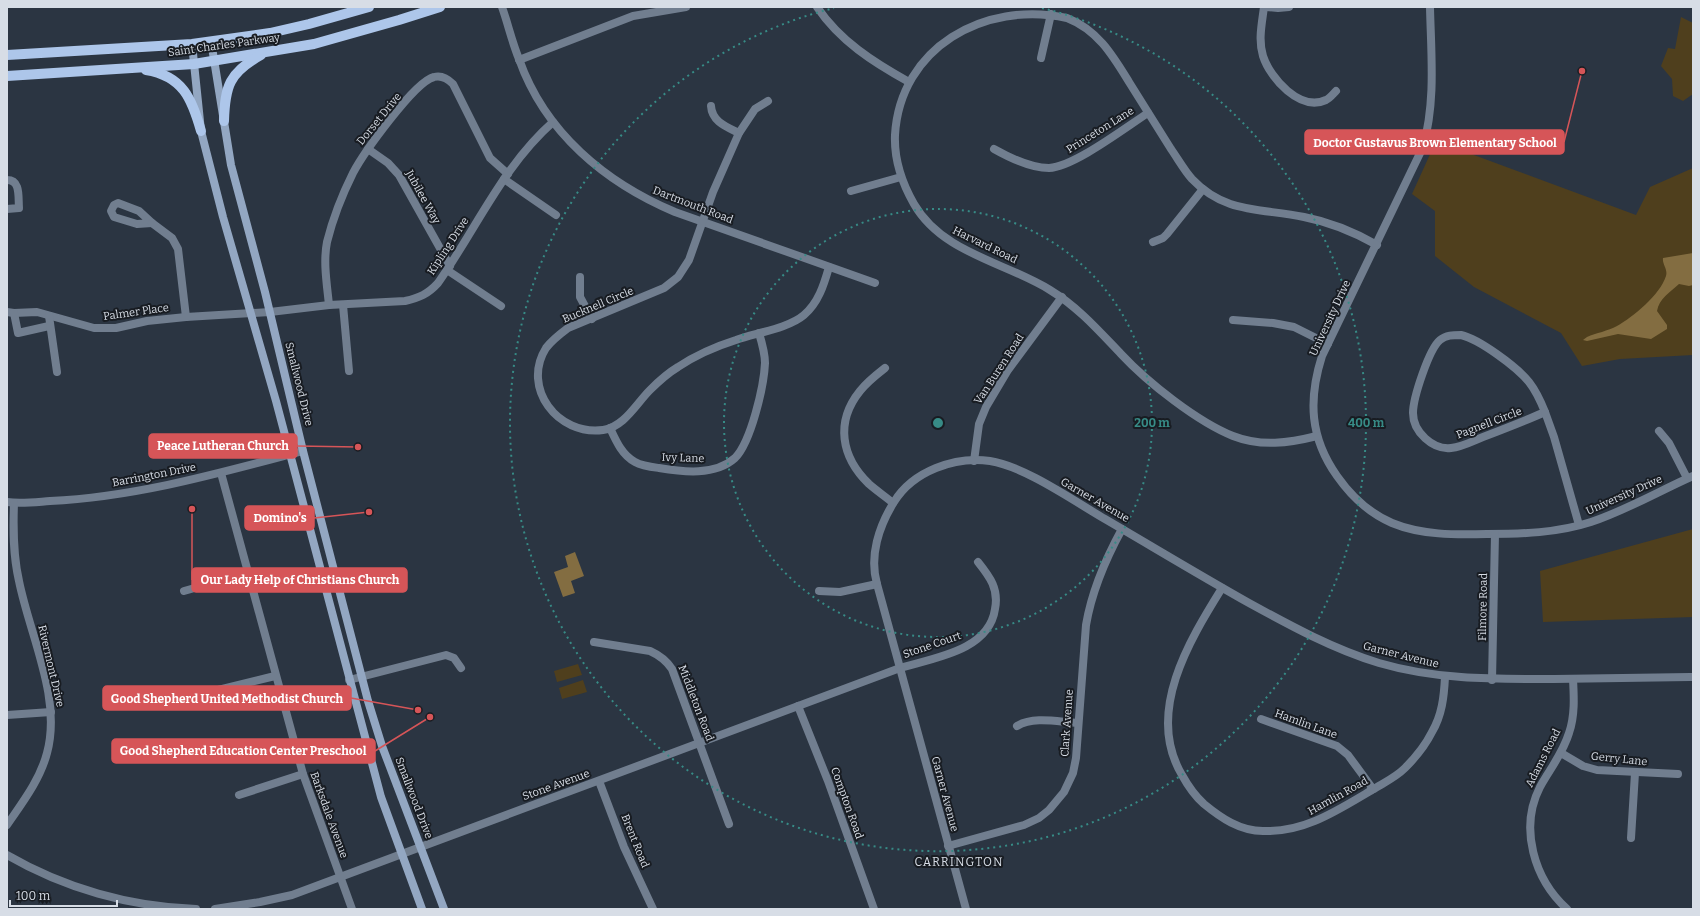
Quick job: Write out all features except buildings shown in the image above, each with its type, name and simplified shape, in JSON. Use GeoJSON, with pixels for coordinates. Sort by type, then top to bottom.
{"type":"FeatureCollection","features":[{"type":"Feature","properties":{"kind":"main road","name":"Saint Charles Parkway"},"geometry":{"type":"LineString","coordinates":[[7,55],[192,44],[270,33],[309,24],[369,7]]}},
{"type":"Feature","properties":{"kind":"main road","name":"Saint Charles Parkway"},"geometry":{"type":"LineString","coordinates":[[7,76],[194,64],[314,44],[440,7]]}},
{"type":"Feature","properties":{"kind":"main road","name":"Smallwood Drive"},"geometry":{"type":"LineString","coordinates":[[211,41],[231,165],[270,312],[303,451],[362,677],[382,746],[444,909]]}},
{"type":"Feature","properties":{"kind":"main road"},"geometry":{"type":"LineString","coordinates":[[192,44],[202,131]]}},
{"type":"Feature","properties":{"kind":"main road"},"geometry":{"type":"LineString","coordinates":[[224,121],[225,99],[231,82],[240,69],[246,64],[268,52]]}},
{"type":"Feature","properties":{"kind":"main road"},"geometry":{"type":"LineString","coordinates":[[132,68],[164,75],[181,88],[191,100],[202,131],[223,217],[290,455],[349,680],[382,797],[422,909]]}},
{"type":"Feature","properties":{"kind":"street","name":"Dartmouth Road"},"geometry":{"type":"LineString","coordinates":[[502,7],[519,60],[534,91],[553,122],[572,145],[590,161],[621,184],[660,205],[875,283]]}},
{"type":"Feature","properties":{"kind":"street"},"geometry":{"type":"LineString","coordinates":[[519,60],[633,16],[686,7]]}},
{"type":"Feature","properties":{"kind":"street"},"geometry":{"type":"LineString","coordinates":[[817,7],[834,29],[857,50],[909,82]]}},
{"type":"Feature","properties":{"kind":"street"},"geometry":{"type":"LineString","coordinates":[[1289,7],[1265,7],[1261,33],[1262,48],[1266,63],[1276,81],[1294,95],[1312,101],[1327,100],[1336,91]]}},
{"type":"Feature","properties":{"kind":"street","name":"University Drive"},"geometry":{"type":"LineString","coordinates":[[1430,7],[1432,91],[1425,138],[1419,156],[1328,344],[1318,369],[1313,392],[1314,418],[1317,436],[1330,466],[1347,490],[1361,503],[1382,518],[1400,526],[1421,532],[1532,534],[1579,525],[1629,506],[1690,477]]}},
{"type":"Feature","properties":{"kind":"street","name":"Harvard Road"},"geometry":{"type":"LineString","coordinates":[[1317,436],[1295,441],[1262,442],[1236,438],[1220,430],[1206,422],[1151,382],[1122,355],[1092,323],[1062,297],[1030,279],[971,252],[945,238],[919,213],[901,177],[896,155],[895,136],[899,110],[909,82],[915,70],[926,55],[938,43],[963,25],[995,12],[1024,10],[1052,14],[1070,19],[1095,35],[1118,64],[1183,168],[1203,189],[1220,200],[1240,208],[1317,220],[1347,229],[1377,244]]}},
{"type":"Feature","properties":{"kind":"street"},"geometry":{"type":"LineString","coordinates":[[1042,58],[1052,14]]}},
{"type":"Feature","properties":{"kind":"street","name":"Dorset Drive"},"geometry":{"type":"LineString","coordinates":[[329,305],[326,261],[327,242],[337,208],[353,172],[380,132],[419,88],[429,79],[439,76],[447,79],[453,84],[490,158],[506,177]]}},
{"type":"Feature","properties":{"kind":"street","name":"Bucknell Circle"},"geometry":{"type":"LineString","coordinates":[[768,101],[754,110],[739,133],[702,221],[689,260],[681,273],[671,284],[650,295],[568,328],[550,342],[541,358],[539,367],[540,387],[546,403],[567,425],[582,430],[592,431],[610,428],[624,419],[659,381],[681,365],[723,345],[793,321],[803,316],[814,304],[823,287],[830,267]]}},
{"type":"Feature","properties":{"kind":"street"},"geometry":{"type":"LineString","coordinates":[[711,106],[712,114],[715,118],[739,133]]}},
{"type":"Feature","properties":{"kind":"street","name":"Princeton Lane"},"geometry":{"type":"LineString","coordinates":[[994,149],[1032,165],[1055,167],[1077,159],[1148,112]]}},
{"type":"Feature","properties":{"kind":"street","name":"Kipling Drive"},"geometry":{"type":"LineString","coordinates":[[270,312],[329,305],[405,302],[422,297],[432,289],[448,268],[506,177],[535,138],[553,122]]}},
{"type":"Feature","properties":{"kind":"street","name":"Jubilee Way"},"geometry":{"type":"LineString","coordinates":[[368,149],[388,163],[399,175],[448,268]]}},
{"type":"Feature","properties":{"kind":"street"},"geometry":{"type":"LineString","coordinates":[[506,177],[556,214]]}},
{"type":"Feature","properties":{"kind":"street"},"geometry":{"type":"LineString","coordinates":[[851,191],[901,177]]}},
{"type":"Feature","properties":{"kind":"street"},"geometry":{"type":"LineString","coordinates":[[7,180],[14,181],[17,184],[19,208],[7,209]]}},
{"type":"Feature","properties":{"kind":"street"},"geometry":{"type":"LineString","coordinates":[[1153,242],[1163,238],[1167,234],[1203,189]]}},
{"type":"Feature","properties":{"kind":"street"},"geometry":{"type":"LineString","coordinates":[[152,222],[172,238],[178,249],[186,317]]}},
{"type":"Feature","properties":{"kind":"street"},"geometry":{"type":"LineString","coordinates":[[448,268],[500,306]]}},
{"type":"Feature","properties":{"kind":"street"},"geometry":{"type":"LineString","coordinates":[[580,277],[580,297],[592,319]]}},
{"type":"Feature","properties":{"kind":"street","name":"Van Buren Road"},"geometry":{"type":"LineString","coordinates":[[974,460],[979,424],[986,408],[1008,370],[1062,297]]}},
{"type":"Feature","properties":{"kind":"street"},"geometry":{"type":"LineString","coordinates":[[343,305],[349,371]]}},
{"type":"Feature","properties":{"kind":"street","name":"Palmer Place"},"geometry":{"type":"LineString","coordinates":[[11,313],[37,312],[87,327],[106,329],[147,320],[270,312]]}},
{"type":"Feature","properties":{"kind":"street"},"geometry":{"type":"LineString","coordinates":[[11,313],[18,333],[49,326]]}},
{"type":"Feature","properties":{"kind":"street"},"geometry":{"type":"LineString","coordinates":[[49,316],[49,326],[57,372]]}},
{"type":"Feature","properties":{"kind":"street"},"geometry":{"type":"LineString","coordinates":[[1233,320],[1273,323],[1294,327],[1328,344]]}},
{"type":"Feature","properties":{"kind":"street","name":"Ivy Lane"},"geometry":{"type":"LineString","coordinates":[[610,428],[624,453],[641,465],[670,470],[691,471],[716,468],[730,462],[743,446],[751,429],[754,416],[765,362],[759,333]]}},
{"type":"Feature","properties":{"kind":"street","name":"Pagnell Circle"},"geometry":{"type":"LineString","coordinates":[[1545,412],[1462,446],[1447,448],[1436,446],[1428,441],[1416,425],[1413,405],[1427,362],[1432,351],[1441,340],[1445,337],[1455,336],[1466,337],[1480,343],[1519,372],[1528,380],[1534,389],[1545,412],[1554,437],[1579,525]]}},
{"type":"Feature","properties":{"kind":"street"},"geometry":{"type":"LineString","coordinates":[[885,368],[866,384],[853,401],[846,416],[844,433],[847,451],[855,468],[870,485],[894,503]]}},
{"type":"Feature","properties":{"kind":"street"},"geometry":{"type":"LineString","coordinates":[[1660,431],[1690,477]]}},
{"type":"Feature","properties":{"kind":"street","name":"Barrington Drive"},"geometry":{"type":"LineString","coordinates":[[10,503],[80,499],[146,490],[222,473],[303,451]]}},
{"type":"Feature","properties":{"kind":"street","name":"Garner Avenue"},"geometry":{"type":"LineString","coordinates":[[966,909],[877,584],[874,566],[877,539],[894,503],[905,488],[933,469],[948,463],[974,460],[989,461],[1013,468],[1050,487],[1222,588],[1300,631],[1346,652],[1381,664],[1445,677],[1492,680],[1693,677]]}},
{"type":"Feature","properties":{"kind":"street","name":"Barksdale Avenue"},"geometry":{"type":"LineString","coordinates":[[222,473],[275,676],[303,774],[352,909]]}},
{"type":"Feature","properties":{"kind":"street","name":"Rivermont Drive"},"geometry":{"type":"LineString","coordinates":[[7,825],[32,788],[44,762],[49,744],[51,712],[47,687],[19,582],[13,543],[10,503]]}},
{"type":"Feature","properties":{"kind":"street","name":"Clark Avenue"},"geometry":{"type":"LineString","coordinates":[[948,846],[1024,825],[1039,818],[1049,810],[1064,792],[1073,773],[1076,758],[1086,625],[1089,605],[1103,567],[1122,530]]}},
{"type":"Feature","properties":{"kind":"street","name":"Filmore Road"},"geometry":{"type":"LineString","coordinates":[[1492,680],[1496,534]]}},
{"type":"Feature","properties":{"kind":"street","name":"Stone Court"},"geometry":{"type":"LineString","coordinates":[[900,668],[963,648],[975,641],[986,630],[995,612],[996,592],[992,580],[978,562]]}},
{"type":"Feature","properties":{"kind":"street"},"geometry":{"type":"LineString","coordinates":[[184,591],[248,573]]}},
{"type":"Feature","properties":{"kind":"street"},"geometry":{"type":"LineString","coordinates":[[819,591],[840,592],[877,584]]}},
{"type":"Feature","properties":{"kind":"street","name":"Hamlin Road"},"geometry":{"type":"LineString","coordinates":[[1222,588],[1192,639],[1181,663],[1170,703],[1167,724],[1168,740],[1173,757],[1189,787],[1200,800],[1216,814],[1231,823],[1242,827],[1263,831],[1291,829],[1310,824],[1333,813],[1390,779],[1404,769],[1426,743],[1433,731],[1441,710],[1445,677]]}},
{"type":"Feature","properties":{"kind":"street","name":"Middleton Road"},"geometry":{"type":"LineString","coordinates":[[594,642],[650,651],[657,654],[668,663],[672,669],[729,824]]}},
{"type":"Feature","properties":{"kind":"street"},"geometry":{"type":"LineString","coordinates":[[349,680],[446,655],[454,658],[461,668]]}},
{"type":"Feature","properties":{"kind":"street","name":"Stone Avenue"},"geometry":{"type":"LineString","coordinates":[[215,909],[292,895],[700,744],[900,668]]}},
{"type":"Feature","properties":{"kind":"street"},"geometry":{"type":"LineString","coordinates":[[210,692],[275,676]]}},
{"type":"Feature","properties":{"kind":"street","name":"Adams Road"},"geometry":{"type":"LineString","coordinates":[[1567,909],[1551,891],[1539,872],[1532,846],[1530,823],[1534,804],[1540,788],[1561,753],[1572,724],[1574,704],[1573,679]]}},
{"type":"Feature","properties":{"kind":"street","name":"Compton Road"},"geometry":{"type":"LineString","coordinates":[[798,706],[832,792],[874,909]]}},
{"type":"Feature","properties":{"kind":"street"},"geometry":{"type":"LineString","coordinates":[[7,715],[51,712]]}},
{"type":"Feature","properties":{"kind":"street","name":"Hamlin Lane"},"geometry":{"type":"LineString","coordinates":[[1261,719],[1337,746],[1355,764],[1373,789]]}},
{"type":"Feature","properties":{"kind":"street"},"geometry":{"type":"LineString","coordinates":[[1017,726],[1028,721],[1036,720],[1078,723]]}},
{"type":"Feature","properties":{"kind":"street","name":"Gerry Lane"},"geometry":{"type":"LineString","coordinates":[[1561,753],[1590,769],[1635,773],[1678,774]]}},
{"type":"Feature","properties":{"kind":"street"},"geometry":{"type":"LineString","coordinates":[[1631,838],[1635,773]]}},
{"type":"Feature","properties":{"kind":"street"},"geometry":{"type":"LineString","coordinates":[[239,796],[303,774]]}},
{"type":"Feature","properties":{"kind":"street","name":"Brent Road"},"geometry":{"type":"LineString","coordinates":[[599,781],[624,847],[653,909]]}},
{"type":"Feature","properties":{"kind":"street"},"geometry":{"type":"LineString","coordinates":[[7,855],[38,871],[85,889],[150,906],[196,909]]}},
{"type":"Feature","properties":{"kind":"shaded area"},"geometry":{"type":"Polygon","coordinates":[[[1681,17],[1693,23],[1693,94],[1683,101],[1673,96],[1672,79],[1661,66],[1668,48],[1675,49],[1681,17]]]}},
{"type":"Feature","properties":{"kind":"shaded area"},"geometry":{"type":"Polygon","coordinates":[[[1436,141],[1636,215],[1650,187],[1693,168],[1693,355],[1620,359],[1582,366],[1561,333],[1474,287],[1435,256],[1435,211],[1412,194],[1436,141]]]}},
{"type":"Feature","properties":{"kind":"shaded area"},"geometry":{"type":"Polygon","coordinates":[[[1693,253],[1693,285],[1689,286],[1679,284],[1665,296],[1658,307],[1657,311],[1667,325],[1667,329],[1651,339],[1618,334],[1587,341],[1583,340],[1587,337],[1617,326],[1631,317],[1652,298],[1658,291],[1666,276],[1663,258],[1693,253]]]}},
{"type":"Feature","properties":{"kind":"shaded area"},"geometry":{"type":"Polygon","coordinates":[[[1693,529],[1693,617],[1543,622],[1540,571],[1693,529]]]}},
{"type":"Feature","properties":{"kind":"shaded area"},"geometry":{"type":"Polygon","coordinates":[[[575,552],[584,576],[571,581],[575,593],[563,597],[554,572],[568,567],[565,556],[575,552]]]}},
{"type":"Feature","properties":{"kind":"shaded area"},"geometry":{"type":"Polygon","coordinates":[[[578,664],[582,675],[557,682],[554,671],[578,664]]]}},
{"type":"Feature","properties":{"kind":"shaded area"},"geometry":{"type":"Polygon","coordinates":[[[583,680],[587,692],[562,699],[559,688],[583,680]]]}},
{"type":"Feature","properties":{"kind":"place","name":"Doctor Gustavus Brown Elementary School"},"geometry":{"type":"Point","coordinates":[1582,71]}},
{"type":"Feature","properties":{"kind":"place","name":"Peace Lutheran Church"},"geometry":{"type":"Point","coordinates":[358,447]}},
{"type":"Feature","properties":{"kind":"place","name":"Our Lady Help of Christians Church"},"geometry":{"type":"Point","coordinates":[192,509]}},
{"type":"Feature","properties":{"kind":"place","name":"Domino's"},"geometry":{"type":"Point","coordinates":[369,512]}},
{"type":"Feature","properties":{"kind":"place","name":"Good Shepherd United Methodist Church"},"geometry":{"type":"Point","coordinates":[418,710]}},
{"type":"Feature","properties":{"kind":"place","name":"Good Shepherd Education Center Preschool"},"geometry":{"type":"Point","coordinates":[430,717]}},
{"type":"Feature","properties":{"kind":"district","name":"CARRINGTON"},"geometry":{"type":"Point","coordinates":[959,862]}}]}
